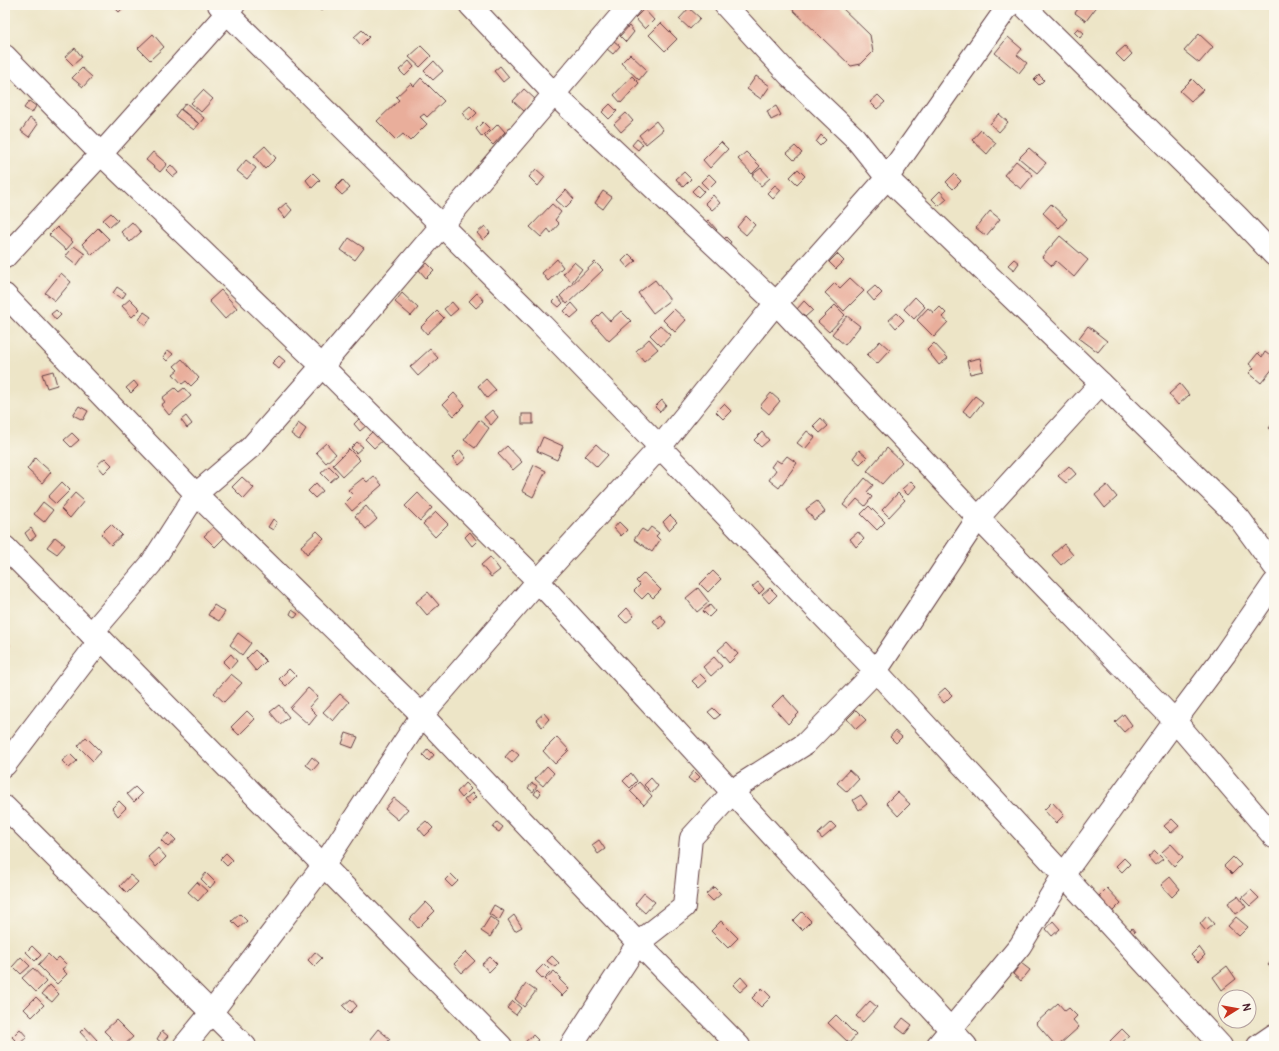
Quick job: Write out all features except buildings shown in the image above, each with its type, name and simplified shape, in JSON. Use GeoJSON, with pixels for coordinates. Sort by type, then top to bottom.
{"type":"FeatureCollection","features":[{"type":"Feature","properties":{"kind":"street"},"geometry":{"type":"LineString","coordinates":[[470,5],[554,94],[776,303],[978,518],[1175,721],[1274,837]]}},
{"type":"Feature","properties":{"kind":"street"},"geometry":{"type":"LineString","coordinates":[[5,764],[96,636],[151,564],[196,494],[251,447],[630,5]]}},
{"type":"Feature","properties":{"kind":"street"},"geometry":{"type":"LineString","coordinates":[[725,5],[789,75],[855,138],[887,178],[1101,383],[1239,518],[1274,566]]}},
{"type":"Feature","properties":{"kind":"street"},"geometry":{"type":"LineString","coordinates":[[184,1046],[211,1013],[323,866],[422,715],[538,581],[660,447],[776,303],[887,178],[1009,5]]}},
{"type":"Feature","properties":{"kind":"street"},"geometry":{"type":"LineString","coordinates":[[1023,5],[1238,217],[1274,255]]}},
{"type":"Feature","properties":{"kind":"street"},"geometry":{"type":"LineString","coordinates":[[5,256],[101,154],[227,8],[542,325],[876,671],[1221,1046]]}},
{"type":"Feature","properties":{"kind":"street"},"geometry":{"type":"LineString","coordinates":[[5,56],[101,154],[322,366],[538,581],[732,792],[943,1038],[966,1046]]}},
{"type":"Feature","properties":{"kind":"street"},"geometry":{"type":"LineString","coordinates":[[5,295],[196,494],[422,715],[638,943],[739,1046]]}},
{"type":"Feature","properties":{"kind":"street"},"geometry":{"type":"LineString","coordinates":[[571,1046],[638,943],[684,907],[691,838],[732,792],[805,744],[876,671],[978,518],[1101,383]]}},
{"type":"Feature","properties":{"kind":"street"},"geometry":{"type":"LineString","coordinates":[[5,546],[96,636],[501,1046]]}},
{"type":"Feature","properties":{"kind":"street"},"geometry":{"type":"LineString","coordinates":[[943,1038],[1020,946],[1064,874],[1225,654],[1274,583]]}},
{"type":"Feature","properties":{"kind":"street"},"geometry":{"type":"LineString","coordinates":[[5,807],[245,1046]]}},
{"type":"Feature","properties":{"kind":"street"},"geometry":{"type":"LineString","coordinates":[[1258,1046],[1274,1035]]}}]}
